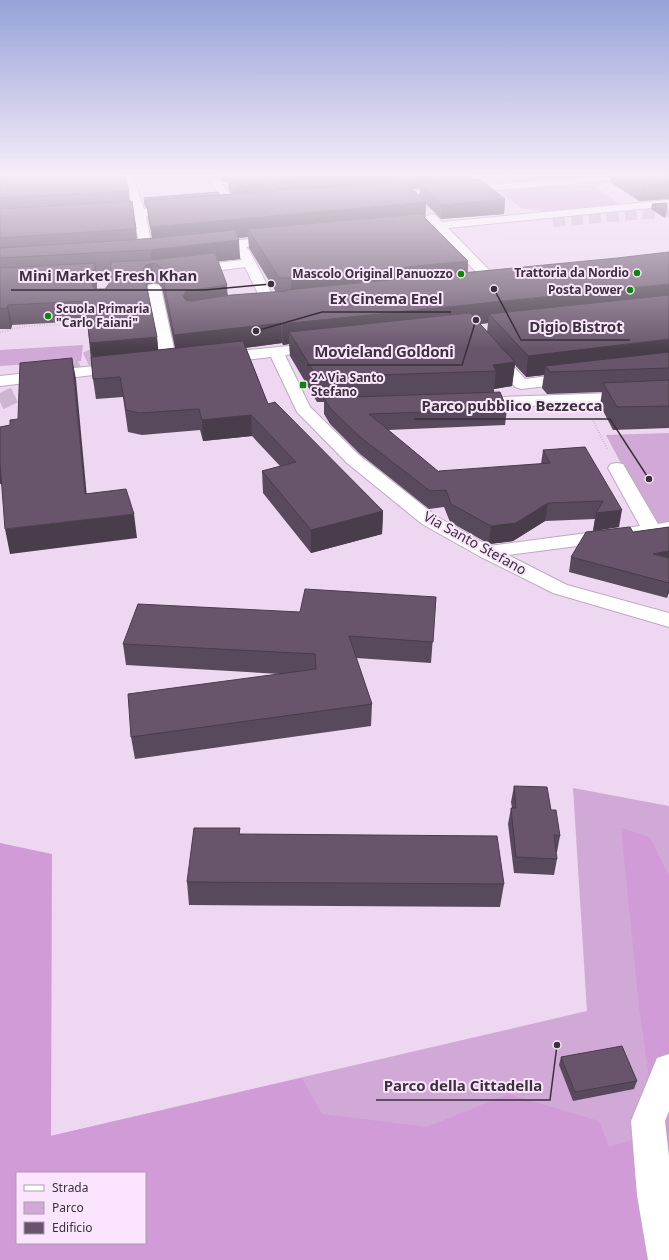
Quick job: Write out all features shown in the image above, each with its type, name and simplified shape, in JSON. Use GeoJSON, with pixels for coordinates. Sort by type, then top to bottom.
{"type":"FeatureCollection","features":[{"type":"Feature","properties":{"kind":"street"},"geometry":{"type":"LineString","coordinates":[[142,233],[143,249],[163,251]]}},
{"type":"Feature","properties":{"kind":"street"},"geometry":{"type":"LineString","coordinates":[[446,233],[494,283]]}},
{"type":"Feature","properties":{"kind":"street"},"geometry":{"type":"LineString","coordinates":[[194,248],[290,239]]}},
{"type":"Feature","properties":{"kind":"street"},"geometry":{"type":"LineString","coordinates":[[240,244],[267,299],[275,303],[294,303]]}},
{"type":"Feature","properties":{"kind":"street"},"geometry":{"type":"LineString","coordinates":[[182,271],[252,268]]}},
{"type":"Feature","properties":{"kind":"street"},"geometry":{"type":"LineString","coordinates":[[53,280],[105,284],[153,281],[177,362],[154,364]]}},
{"type":"Feature","properties":{"kind":"street"},"geometry":{"type":"LineString","coordinates":[[252,304],[267,299]]}},
{"type":"Feature","properties":{"kind":"street"},"geometry":{"type":"LineString","coordinates":[[484,342],[521,384],[591,376]]}},
{"type":"Feature","properties":{"kind":"street"},"geometry":{"type":"LineString","coordinates":[[206,359],[329,346]]}},
{"type":"Feature","properties":{"kind":"street","name":"Via Santo Stefano"},"geometry":{"type":"LineString","coordinates":[[276,352],[303,409],[353,459],[429,520],[486,552],[560,589],[669,620]]}},
{"type":"Feature","properties":{"kind":"street"},"geometry":{"type":"LineString","coordinates":[[0,381],[138,366]]}},
{"type":"Feature","properties":{"kind":"street"},"geometry":{"type":"LineString","coordinates":[[458,404],[669,396]]}},
{"type":"Feature","properties":{"kind":"street"},"geometry":{"type":"LineString","coordinates":[[303,409],[327,408]]}},
{"type":"Feature","properties":{"kind":"street"},"geometry":{"type":"LineString","coordinates":[[486,552],[660,529],[617,468]]}},
{"type":"Feature","properties":{"kind":"street"},"geometry":{"type":"LineString","coordinates":[[667,1260],[655,1195],[648,1121],[669,1069]]}},
{"type":"Feature","properties":{"kind":"path"},"geometry":{"type":"LineString","coordinates":[[0,332],[10,332],[25,326],[94,322],[94,327]]}},
{"type":"Feature","properties":{"kind":"path"},"geometry":{"type":"LineString","coordinates":[[582,399],[617,468]]}},
{"type":"Feature","properties":{"kind":"green space"},"geometry":{"type":"Polygon","coordinates":[[[83,345],[81,361],[0,366],[0,350],[83,345]]]}},
{"type":"Feature","properties":{"kind":"green space"},"geometry":{"type":"Polygon","coordinates":[[[669,433],[669,523],[653,524],[606,435],[669,433]]]}},
{"type":"Feature","properties":{"kind":"green space"},"geometry":{"type":"Polygon","coordinates":[[[573,788],[669,806],[669,1260],[0,1260],[16,1244],[146,1244],[146,1172],[142,1172],[50,1136],[587,1011],[573,788]]]}},
{"type":"Feature","properties":{"kind":"shaded area"},"geometry":{"type":"Polygon","coordinates":[[[621,828],[650,837],[669,876],[669,1260],[0,1260],[0,843],[52,854],[51,1136],[302,1078],[322,1114],[427,1127],[508,1094],[599,1121],[609,1147],[657,1133],[639,1007],[621,828]]]}},
{"type":"Feature","properties":{"kind":"building"},"geometry":{"type":"Polygon","coordinates":[[[0,233],[79,233],[0,238],[0,233]]]}},
{"type":"Feature","properties":{"kind":"building"},"geometry":{"type":"Polygon","coordinates":[[[207,233],[236,233],[239,240],[150,250],[0,258],[0,248],[145,239],[207,233]]]}},
{"type":"Feature","properties":{"kind":"building"},"geometry":{"type":"Polygon","coordinates":[[[250,233],[440,233],[468,261],[291,278],[279,278],[250,233]]]}},
{"type":"Feature","properties":{"kind":"building"},"geometry":{"type":"Polygon","coordinates":[[[669,252],[669,284],[174,335],[161,268],[157,264],[152,263],[146,265],[143,269],[157,337],[90,343],[85,301],[8,305],[7,308],[0,309],[0,268],[95,263],[92,285],[95,289],[105,289],[109,284],[111,262],[150,260],[215,253],[227,285],[186,291],[183,297],[186,300],[192,301],[231,295],[287,291],[286,290],[669,252]]]}},
{"type":"Feature","properties":{"kind":"building"},"geometry":{"type":"Polygon","coordinates":[[[669,295],[669,339],[528,356],[489,314],[669,295]]]}},
{"type":"Feature","properties":{"kind":"building"},"geometry":{"type":"Polygon","coordinates":[[[470,313],[515,362],[493,365],[496,371],[317,377],[289,332],[470,313]]]}},
{"type":"Feature","properties":{"kind":"building"},"geometry":{"type":"Polygon","coordinates":[[[243,341],[268,404],[275,402],[383,511],[311,530],[262,471],[296,462],[251,415],[202,420],[199,409],[139,413],[126,410],[120,377],[93,379],[91,357],[243,341]]]}},
{"type":"Feature","properties":{"kind":"building"},"geometry":{"type":"Polygon","coordinates":[[[669,352],[669,368],[550,372],[545,366],[669,352]]]}},
{"type":"Feature","properties":{"kind":"building"},"geometry":{"type":"Polygon","coordinates":[[[72,358],[85,494],[126,489],[134,514],[5,529],[0,462],[0,427],[10,425],[10,420],[18,419],[20,363],[72,358]]]}},
{"type":"Feature","properties":{"kind":"building"},"geometry":{"type":"Polygon","coordinates":[[[669,380],[669,406],[617,407],[603,383],[669,380]]]}},
{"type":"Feature","properties":{"kind":"building"},"geometry":{"type":"Polygon","coordinates":[[[500,392],[507,409],[369,414],[439,472],[550,463],[543,450],[585,447],[622,510],[596,513],[603,501],[548,503],[516,523],[491,526],[451,504],[446,490],[430,491],[360,437],[330,408],[324,398],[500,392]]]}},
{"type":"Feature","properties":{"kind":"building"},"geometry":{"type":"Polygon","coordinates":[[[630,527],[633,532],[669,527],[669,551],[653,554],[669,558],[669,583],[571,557],[586,532],[630,527]]]}},
{"type":"Feature","properties":{"kind":"building"},"geometry":{"type":"Polygon","coordinates":[[[305,589],[436,597],[433,642],[349,636],[372,704],[131,737],[128,694],[316,669],[315,654],[123,644],[138,604],[300,612],[305,589]]]}},
{"type":"Feature","properties":{"kind":"building"},"geometry":{"type":"Polygon","coordinates":[[[514,786],[547,787],[551,810],[556,810],[560,836],[554,835],[557,859],[516,857],[511,808],[516,808],[514,786]]]}},
{"type":"Feature","properties":{"kind":"building"},"geometry":{"type":"Polygon","coordinates":[[[194,828],[240,828],[239,834],[497,836],[504,884],[187,882],[194,828]]]}},
{"type":"Feature","properties":{"kind":"building"},"geometry":{"type":"Polygon","coordinates":[[[622,1046],[637,1081],[575,1092],[561,1057],[622,1046]]]}},
{"type":"Feature","properties":{"kind":"tunnel"},"geometry":{"type":"LineString","coordinates":[[0,402],[119,344]]}},
{"type":"Feature","properties":{"kind":"place","name":"Trattoria da Nordio"},"geometry":{"type":"Point","coordinates":[637,273]}},
{"type":"Feature","properties":{"kind":"place","name":"Mascolo Original Panuozzo"},"geometry":{"type":"Point","coordinates":[461,274]}},
{"type":"Feature","properties":{"kind":"place","name":"Mini Market Fresh Khan"},"geometry":{"type":"Point","coordinates":[271,284]}},
{"type":"Feature","properties":{"kind":"place","name":"Digio Bistrot"},"geometry":{"type":"Point","coordinates":[494,289]}},
{"type":"Feature","properties":{"kind":"place","name":"Posta Power"},"geometry":{"type":"Point","coordinates":[630,290]}},
{"type":"Feature","properties":{"kind":"place","name":"Scuola Primaria \"Carlo Faiani\""},"geometry":{"type":"Point","coordinates":[48,316]}},
{"type":"Feature","properties":{"kind":"place","name":"Movieland Goldoni"},"geometry":{"type":"Point","coordinates":[476,320]}},
{"type":"Feature","properties":{"kind":"place","name":"Ex Cinema Enel"},"geometry":{"type":"Point","coordinates":[256,331]}},
{"type":"Feature","properties":{"kind":"place","name":"2^ Via Santo Stefano"},"geometry":{"type":"Point","coordinates":[303,385]}},
{"type":"Feature","properties":{"kind":"place","name":"Parco pubblico Bezzecca"},"geometry":{"type":"Point","coordinates":[649,479]}},
{"type":"Feature","properties":{"kind":"place","name":"Parco della Cittadella"},"geometry":{"type":"Point","coordinates":[557,1045]}}]}
